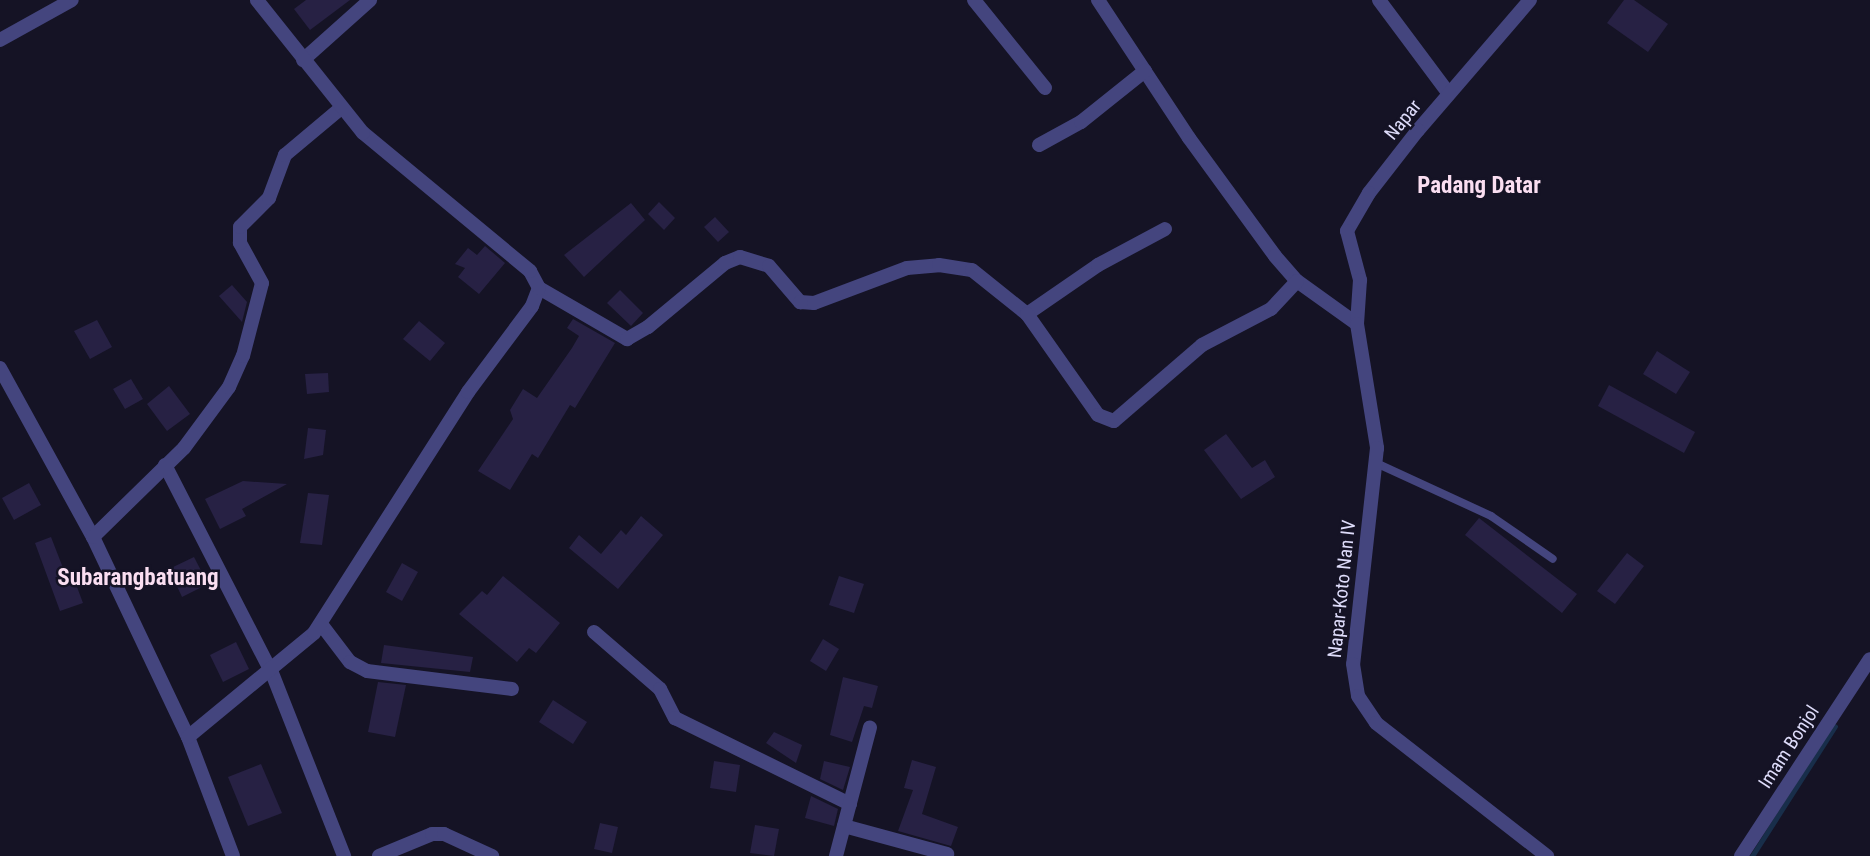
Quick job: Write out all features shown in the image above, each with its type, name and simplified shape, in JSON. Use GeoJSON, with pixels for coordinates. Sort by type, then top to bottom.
{"type":"FeatureCollection","features":[{"type":"Feature","properties":{"kind":"street"},"geometry":{"type":"LineString","coordinates":[[0,40],[72,0]]}},
{"type":"Feature","properties":{"kind":"street"},"geometry":{"type":"LineString","coordinates":[[257,0],[341,108],[383,152],[530,271],[539,288],[626,339],[648,327],[725,263],[740,257],[769,266],[800,302],[814,303],[907,268],[939,265],[972,270],[1027,314],[1098,415],[1114,421],[1202,345],[1271,309],[1297,281]]}},
{"type":"Feature","properties":{"kind":"street"},"geometry":{"type":"LineString","coordinates":[[303,60],[370,0]]}},
{"type":"Feature","properties":{"kind":"street"},"geometry":{"type":"LineString","coordinates":[[974,0],[1045,88]]}},
{"type":"Feature","properties":{"kind":"street"},"geometry":{"type":"LineString","coordinates":[[1098,0],[1189,138],[1297,281],[1357,324]]}},
{"type":"Feature","properties":{"kind":"street"},"geometry":{"type":"LineString","coordinates":[[1379,0],[1449,93]]}},
{"type":"Feature","properties":{"kind":"street","name":"Napar"},"geometry":{"type":"LineString","coordinates":[[1360,281],[1347,231],[1369,193],[1449,93],[1530,0]]}},
{"type":"Feature","properties":{"kind":"street"},"geometry":{"type":"LineString","coordinates":[[1039,145],[1082,122],[1145,71]]}},
{"type":"Feature","properties":{"kind":"street"},"geometry":{"type":"LineString","coordinates":[[93,537],[212,413],[243,356],[262,283],[240,243],[240,227],[269,198],[285,155],[341,108]]}},
{"type":"Feature","properties":{"kind":"street"},"geometry":{"type":"LineString","coordinates":[[1027,314],[1098,265],[1165,229]]}},
{"type":"Feature","properties":{"kind":"street","name":"Napar-Koto Nan IV"},"geometry":{"type":"LineString","coordinates":[[1360,281],[1357,324],[1374,419],[1376,463],[1353,664],[1358,696],[1376,723],[1547,856]]}},
{"type":"Feature","properties":{"kind":"street"},"geometry":{"type":"LineString","coordinates":[[188,737],[272,673],[321,624],[468,392],[532,306],[539,288]]}},
{"type":"Feature","properties":{"kind":"street"},"geometry":{"type":"LineString","coordinates":[[0,368],[93,537],[188,737],[233,856]]}},
{"type":"Feature","properties":{"kind":"street"},"geometry":{"type":"LineString","coordinates":[[165,465],[272,673],[344,856]]}},
{"type":"Feature","properties":{"kind":"street"},"geometry":{"type":"LineString","coordinates":[[321,624],[350,662],[367,671],[512,688]]}},
{"type":"Feature","properties":{"kind":"street"},"geometry":{"type":"LineString","coordinates":[[594,632],[660,689],[675,718],[850,804]]}},
{"type":"Feature","properties":{"kind":"street","name":"Imam Bonjol"},"geometry":{"type":"LineString","coordinates":[[1741,856],[1870,659]]}},
{"type":"Feature","properties":{"kind":"street"},"geometry":{"type":"LineString","coordinates":[[836,856],[870,727]]}},
{"type":"Feature","properties":{"kind":"street"},"geometry":{"type":"LineString","coordinates":[[844,826],[947,854]]}},
{"type":"Feature","properties":{"kind":"street"},"geometry":{"type":"LineString","coordinates":[[379,856],[432,834],[444,834],[492,856]]}},
{"type":"Feature","properties":{"kind":"lane"},"geometry":{"type":"LineString","coordinates":[[1376,463],[1491,516],[1553,559]]}},
{"type":"Feature","properties":{"kind":"building"},"geometry":{"type":"Polygon","coordinates":[[[306,0],[350,0],[310,30],[294,9],[306,0]]]}},
{"type":"Feature","properties":{"kind":"building"},"geometry":{"type":"Polygon","coordinates":[[[1624,0],[1634,0],[1668,24],[1648,52],[1607,23],[1624,0]]]}},
{"type":"Feature","properties":{"kind":"building"},"geometry":{"type":"Polygon","coordinates":[[[659,202],[675,218],[664,230],[648,214],[659,202]]]}},
{"type":"Feature","properties":{"kind":"building"},"geometry":{"type":"Polygon","coordinates":[[[631,203],[645,220],[584,277],[564,255],[631,203]]]}},
{"type":"Feature","properties":{"kind":"building"},"geometry":{"type":"Polygon","coordinates":[[[715,217],[729,232],[718,242],[704,227],[715,217]]]}},
{"type":"Feature","properties":{"kind":"building"},"geometry":{"type":"Polygon","coordinates":[[[485,246],[505,263],[479,294],[458,277],[465,268],[455,264],[468,248],[477,255],[485,246]]]}},
{"type":"Feature","properties":{"kind":"building"},"geometry":{"type":"Polygon","coordinates":[[[232,285],[247,302],[242,322],[219,296],[232,285]]]}},
{"type":"Feature","properties":{"kind":"building"},"geometry":{"type":"Polygon","coordinates":[[[620,290],[643,313],[631,326],[607,303],[620,290]]]}},
{"type":"Feature","properties":{"kind":"building"},"geometry":{"type":"Polygon","coordinates":[[[573,319],[615,343],[575,408],[570,405],[538,458],[532,454],[510,490],[478,471],[513,419],[510,410],[523,389],[537,398],[572,348],[579,336],[567,328],[573,319]]]}},
{"type":"Feature","properties":{"kind":"building"},"geometry":{"type":"Polygon","coordinates":[[[97,320],[112,347],[90,359],[74,331],[97,320]]]}},
{"type":"Feature","properties":{"kind":"building"},"geometry":{"type":"Polygon","coordinates":[[[419,321],[445,343],[430,361],[403,339],[419,321]]]}},
{"type":"Feature","properties":{"kind":"building"},"geometry":{"type":"Polygon","coordinates":[[[1657,351],[1690,372],[1676,394],[1643,374],[1657,351]]]}},
{"type":"Feature","properties":{"kind":"building"},"geometry":{"type":"Polygon","coordinates":[[[328,373],[329,392],[307,394],[305,374],[328,373]]]}},
{"type":"Feature","properties":{"kind":"building"},"geometry":{"type":"Polygon","coordinates":[[[131,379],[143,399],[125,409],[113,389],[131,379]]]}},
{"type":"Feature","properties":{"kind":"building"},"geometry":{"type":"Polygon","coordinates":[[[1609,385],[1695,432],[1684,453],[1598,406],[1609,385]]]}},
{"type":"Feature","properties":{"kind":"building"},"geometry":{"type":"Polygon","coordinates":[[[169,386],[190,414],[167,431],[147,404],[169,386]]]}},
{"type":"Feature","properties":{"kind":"building"},"geometry":{"type":"Polygon","coordinates":[[[308,428],[326,430],[323,455],[304,459],[308,428]]]}},
{"type":"Feature","properties":{"kind":"building"},"geometry":{"type":"Polygon","coordinates":[[[1226,434],[1252,468],[1265,460],[1275,477],[1241,499],[1204,450],[1226,434]]]}},
{"type":"Feature","properties":{"kind":"building"},"geometry":{"type":"Polygon","coordinates":[[[243,481],[287,484],[242,509],[246,516],[220,529],[205,499],[243,481]]]}},
{"type":"Feature","properties":{"kind":"building"},"geometry":{"type":"Polygon","coordinates":[[[29,483],[41,505],[14,520],[2,498],[29,483]]]}},
{"type":"Feature","properties":{"kind":"building"},"geometry":{"type":"Polygon","coordinates":[[[308,493],[329,495],[322,545],[300,543],[308,493]]]}},
{"type":"Feature","properties":{"kind":"building"},"geometry":{"type":"Polygon","coordinates":[[[641,516],[663,535],[618,589],[569,548],[579,535],[601,554],[621,530],[626,535],[641,516]]]}},
{"type":"Feature","properties":{"kind":"building"},"geometry":{"type":"Polygon","coordinates":[[[1479,518],[1577,594],[1562,613],[1465,535],[1479,518]]]}},
{"type":"Feature","properties":{"kind":"building"},"geometry":{"type":"Polygon","coordinates":[[[51,537],[65,573],[71,571],[83,603],[60,611],[35,543],[51,537]]]}},
{"type":"Feature","properties":{"kind":"building"},"geometry":{"type":"Polygon","coordinates":[[[1627,553],[1644,566],[1615,604],[1597,591],[1627,553]]]}},
{"type":"Feature","properties":{"kind":"building"},"geometry":{"type":"Polygon","coordinates":[[[194,557],[208,584],[182,597],[169,569],[194,557]]]}},
{"type":"Feature","properties":{"kind":"building"},"geometry":{"type":"Polygon","coordinates":[[[402,563],[418,572],[402,601],[386,592],[402,563]]]}},
{"type":"Feature","properties":{"kind":"building"},"geometry":{"type":"Polygon","coordinates":[[[503,576],[560,623],[536,653],[529,648],[517,662],[459,614],[482,591],[487,595],[503,576]]]}},
{"type":"Feature","properties":{"kind":"building"},"geometry":{"type":"Polygon","coordinates":[[[839,576],[864,584],[854,613],[829,605],[839,576]]]}},
{"type":"Feature","properties":{"kind":"building"},"geometry":{"type":"Polygon","coordinates":[[[823,639],[839,649],[826,671],[810,661],[823,639]]]}},
{"type":"Feature","properties":{"kind":"building"},"geometry":{"type":"Polygon","coordinates":[[[236,642],[249,669],[223,682],[210,655],[236,642]]]}},
{"type":"Feature","properties":{"kind":"building"},"geometry":{"type":"Polygon","coordinates":[[[384,645],[473,657],[470,672],[381,663],[384,645]]]}},
{"type":"Feature","properties":{"kind":"building"},"geometry":{"type":"Polygon","coordinates":[[[843,677],[878,686],[872,708],[864,706],[852,742],[830,735],[843,677]]]}},
{"type":"Feature","properties":{"kind":"building"},"geometry":{"type":"Polygon","coordinates":[[[378,682],[406,685],[395,737],[368,732],[378,682]]]}},
{"type":"Feature","properties":{"kind":"building"},"geometry":{"type":"Polygon","coordinates":[[[553,700],[587,722],[573,744],[539,722],[553,700]]]}},
{"type":"Feature","properties":{"kind":"building"},"geometry":{"type":"Polygon","coordinates":[[[774,732],[802,745],[796,763],[766,743],[774,732]]]}},
{"type":"Feature","properties":{"kind":"building"},"geometry":{"type":"Polygon","coordinates":[[[912,760],[936,767],[922,814],[958,827],[951,846],[898,831],[913,790],[904,788],[912,760]]]}},
{"type":"Feature","properties":{"kind":"building"},"geometry":{"type":"Polygon","coordinates":[[[714,761],[740,765],[736,792],[710,788],[714,761]]]}},
{"type":"Feature","properties":{"kind":"building"},"geometry":{"type":"Polygon","coordinates":[[[824,761],[850,767],[843,790],[820,779],[824,761]]]}},
{"type":"Feature","properties":{"kind":"building"},"geometry":{"type":"Polygon","coordinates":[[[261,764],[282,813],[248,826],[228,777],[261,764]]]}},
{"type":"Feature","properties":{"kind":"building"},"geometry":{"type":"Polygon","coordinates":[[[811,796],[838,809],[834,826],[805,818],[811,796]]]}},
{"type":"Feature","properties":{"kind":"building"},"geometry":{"type":"Polygon","coordinates":[[[600,823],[618,827],[612,853],[594,849],[600,823]]]}},
{"type":"Feature","properties":{"kind":"building"},"geometry":{"type":"Polygon","coordinates":[[[755,825],[779,829],[774,856],[750,853],[755,825]]]}},
{"type":"Feature","properties":{"kind":"waterway"},"geometry":{"type":"LineString","coordinates":[[1752,856],[1835,726]]}},
{"type":"Feature","properties":{"kind":"district","name":"Padang Datar"},"geometry":{"type":"Point","coordinates":[1479,186]}},
{"type":"Feature","properties":{"kind":"district","name":"Subarangbatuang"},"geometry":{"type":"Point","coordinates":[138,578]}}]}
